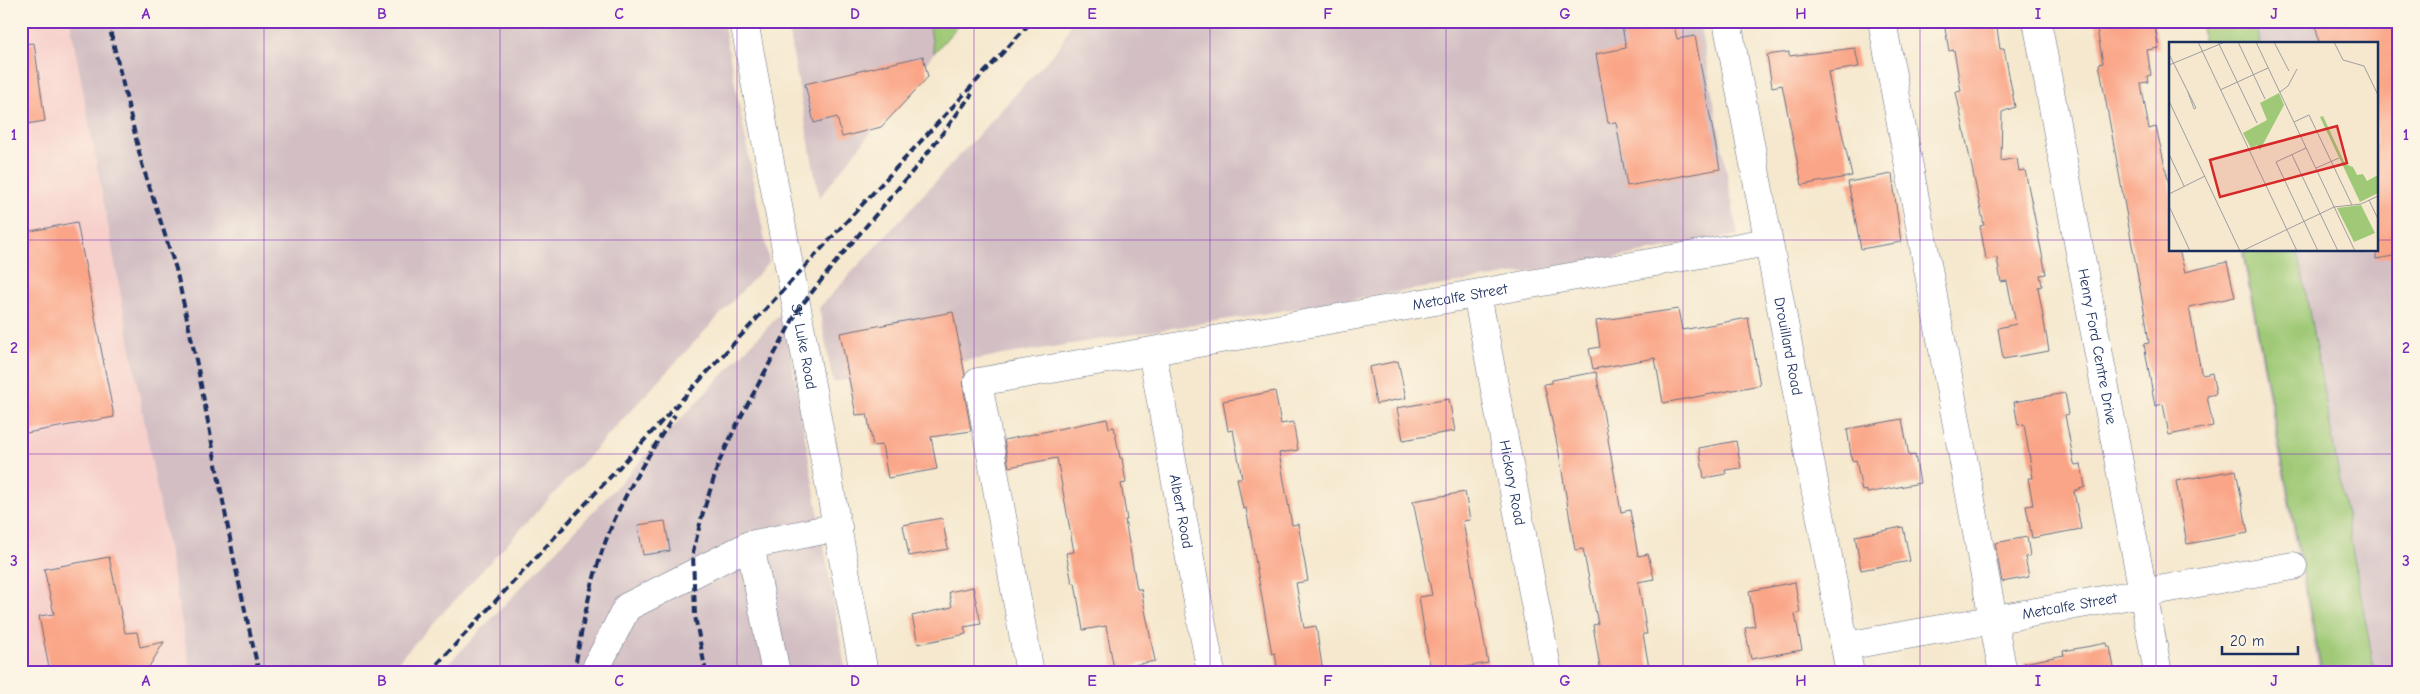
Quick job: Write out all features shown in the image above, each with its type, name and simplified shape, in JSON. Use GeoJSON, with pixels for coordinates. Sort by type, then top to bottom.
{"type":"FeatureCollection","features":[{"type":"Feature","properties":{"kind":"street","name":"St. Luke Road"},"geometry":{"type":"LineString","coordinates":[[744,21],[864,673]]}},
{"type":"Feature","properties":{"kind":"street","name":"Drouillard Road"},"geometry":{"type":"LineString","coordinates":[[1727,21],[1850,673]]}},
{"type":"Feature","properties":{"kind":"street"},"geometry":{"type":"LineString","coordinates":[[1882,21],[2003,673]]}},
{"type":"Feature","properties":{"kind":"street","name":"Henry Ford Centre Drive"},"geometry":{"type":"LineString","coordinates":[[2037,21],[2158,673]]}},
{"type":"Feature","properties":{"kind":"street","name":"Metcalfe Street"},"geometry":{"type":"LineString","coordinates":[[1030,673],[978,382],[1768,242]]}},
{"type":"Feature","properties":{"kind":"street","name":"Hickory Road"},"geometry":{"type":"LineString","coordinates":[[1477,294],[1548,673]]}},
{"type":"Feature","properties":{"kind":"street","name":"Albert Road"},"geometry":{"type":"LineString","coordinates":[[1152,352],[1211,673]]}},
{"type":"Feature","properties":{"kind":"street"},"geometry":{"type":"LineString","coordinates":[[596,673],[597,666],[627,607],[750,545],[838,527]]}},
{"type":"Feature","properties":{"kind":"street"},"geometry":{"type":"LineString","coordinates":[[750,545],[776,673]]}},
{"type":"Feature","properties":{"kind":"street","name":"Metcalfe Street"},"geometry":{"type":"LineString","coordinates":[[1845,646],[2293,566]]}},
{"type":"Feature","properties":{"kind":"shaded area"},"geometry":{"type":"Polygon","coordinates":[[[21,21],[70,21],[191,673],[21,673],[21,21]]]}},
{"type":"Feature","properties":{"kind":"shaded area"},"geometry":{"type":"Polygon","coordinates":[[[70,21],[723,21],[769,262],[387,673],[191,673],[70,21]]]}},
{"type":"Feature","properties":{"kind":"shaded area"},"geometry":{"type":"Polygon","coordinates":[[[787,21],[929,21],[934,53],[819,198],[787,21]]]}},
{"type":"Feature","properties":{"kind":"shaded area"},"geometry":{"type":"Polygon","coordinates":[[[1072,21],[1699,21],[1738,235],[1612,258],[833,382],[819,308],[1060,46],[1072,21]]]}},
{"type":"Feature","properties":{"kind":"shaded area"},"geometry":{"type":"Polygon","coordinates":[[[2199,21],[2399,21],[2399,673],[2319,673],[2241,251],[2378,251],[2378,42],[2203,42],[2199,21]]]}},
{"type":"Feature","properties":{"kind":"shaded area"},"geometry":{"type":"Polygon","coordinates":[[[783,311],[846,673],[440,673],[783,311]]]}},
{"type":"Feature","properties":{"kind":"green space"},"geometry":{"type":"Polygon","coordinates":[[[929,21],[962,21],[934,53],[929,21]]]}},
{"type":"Feature","properties":{"kind":"green space"},"geometry":{"type":"Polygon","coordinates":[[[2200,21],[2256,21],[2260,42],[2204,42],[2200,21]]]}},
{"type":"Feature","properties":{"kind":"green space"},"geometry":{"type":"Polygon","coordinates":[[[2243,251],[2298,251],[2375,673],[2322,673],[2243,251]]]}},
{"type":"Feature","properties":{"kind":"building"},"geometry":{"type":"Polygon","coordinates":[[[1621,21],[1673,21],[1677,39],[1695,36],[1720,169],[1627,186],[1616,122],[1608,123],[1596,54],[1626,48],[1621,21]]]}},
{"type":"Feature","properties":{"kind":"building"},"geometry":{"type":"Polygon","coordinates":[[[1956,21],[1996,21],[2000,49],[2004,48],[2015,107],[2002,112],[2001,161],[2017,158],[2019,171],[2025,170],[2046,274],[2040,275],[2042,286],[2038,287],[2049,351],[2003,359],[1998,328],[2016,324],[2007,281],[2001,282],[1997,258],[1986,259],[1980,226],[1984,225],[1956,92],[1961,91],[1954,50],[1949,51],[1944,23],[1956,21]]]}},
{"type":"Feature","properties":{"kind":"building"},"geometry":{"type":"Polygon","coordinates":[[[2112,21],[2154,21],[2159,48],[2147,50],[2151,75],[2147,76],[2148,82],[2141,83],[2149,129],[2156,127],[2169,184],[2169,251],[2179,251],[2185,272],[2227,262],[2235,297],[2189,307],[2201,372],[2203,375],[2212,373],[2216,394],[2207,396],[2213,426],[2169,435],[2163,404],[2155,406],[2144,344],[2149,343],[2146,321],[2099,64],[2103,63],[2096,24],[2112,21]]]}},
{"type":"Feature","properties":{"kind":"building"},"geometry":{"type":"Polygon","coordinates":[[[2315,21],[2399,21],[2399,255],[2376,259],[2376,251],[2378,251],[2378,42],[2319,42],[2315,21]]]}},
{"type":"Feature","properties":{"kind":"building"},"geometry":{"type":"Polygon","coordinates":[[[34,43],[45,121],[21,125],[21,44],[34,43]]]}},
{"type":"Feature","properties":{"kind":"building"},"geometry":{"type":"Polygon","coordinates":[[[1855,48],[1859,67],[1828,72],[1837,121],[1839,120],[1852,176],[1802,185],[1782,85],[1772,87],[1767,55],[1789,52],[1789,56],[1855,48]]]}},
{"type":"Feature","properties":{"kind":"building"},"geometry":{"type":"Polygon","coordinates":[[[923,56],[928,77],[881,127],[842,137],[837,117],[814,123],[805,84],[923,56]]]}},
{"type":"Feature","properties":{"kind":"building"},"geometry":{"type":"Polygon","coordinates":[[[1892,174],[1901,242],[1861,249],[1848,182],[1892,174]]]}},
{"type":"Feature","properties":{"kind":"building"},"geometry":{"type":"Polygon","coordinates":[[[77,222],[114,417],[21,434],[21,233],[77,222]]]}},
{"type":"Feature","properties":{"kind":"building"},"geometry":{"type":"Polygon","coordinates":[[[1678,309],[1682,330],[1748,318],[1760,385],[1663,403],[1655,358],[1593,369],[1589,349],[1600,347],[1596,321],[1678,309]]]}},
{"type":"Feature","properties":{"kind":"building"},"geometry":{"type":"Polygon","coordinates":[[[953,312],[965,375],[963,385],[971,431],[931,437],[937,469],[888,478],[882,445],[873,446],[867,414],[856,415],[840,333],[953,312]]]}},
{"type":"Feature","properties":{"kind":"building"},"geometry":{"type":"Polygon","coordinates":[[[1398,361],[1406,398],[1376,404],[1369,367],[1398,361]]]}},
{"type":"Feature","properties":{"kind":"building"},"geometry":{"type":"Polygon","coordinates":[[[1596,372],[1621,512],[1630,510],[1638,556],[1648,554],[1654,579],[1638,582],[1647,634],[1643,634],[1650,673],[1601,673],[1593,625],[1598,624],[1583,549],[1575,550],[1559,453],[1544,384],[1552,383],[1552,380],[1596,372]]]}},
{"type":"Feature","properties":{"kind":"building"},"geometry":{"type":"Polygon","coordinates":[[[1275,391],[1281,424],[1293,422],[1298,450],[1279,453],[1292,525],[1298,524],[1308,581],[1296,583],[1304,628],[1316,626],[1323,673],[1278,673],[1275,653],[1272,654],[1246,508],[1243,509],[1237,478],[1242,478],[1233,430],[1228,431],[1223,401],[1275,391]]]}},
{"type":"Feature","properties":{"kind":"building"},"geometry":{"type":"Polygon","coordinates":[[[2065,393],[2069,414],[2065,415],[2074,463],[2075,465],[2081,464],[2085,487],[2074,491],[2081,529],[2032,538],[2026,506],[2033,505],[2028,478],[2033,478],[2024,424],[2018,425],[2014,402],[2065,393]]]}},
{"type":"Feature","properties":{"kind":"building"},"geometry":{"type":"Polygon","coordinates":[[[1449,399],[1455,431],[1403,440],[1397,408],[1449,399]]]}},
{"type":"Feature","properties":{"kind":"building"},"geometry":{"type":"Polygon","coordinates":[[[1107,419],[1109,428],[1114,427],[1120,458],[1122,458],[1126,483],[1121,484],[1127,520],[1125,520],[1137,589],[1141,589],[1155,661],[1114,669],[1106,626],[1083,630],[1075,583],[1072,583],[1066,553],[1074,552],[1057,458],[1009,467],[1004,440],[1107,419]]]}},
{"type":"Feature","properties":{"kind":"building"},"geometry":{"type":"Polygon","coordinates":[[[1902,419],[1909,456],[1915,455],[1920,483],[1867,493],[1867,490],[1862,491],[1856,460],[1852,461],[1847,429],[1902,419]]]}},
{"type":"Feature","properties":{"kind":"building"},"geometry":{"type":"Polygon","coordinates":[[[1736,441],[1741,468],[1725,470],[1726,474],[1704,478],[1699,448],[1736,441]]]}},
{"type":"Feature","properties":{"kind":"building"},"geometry":{"type":"Polygon","coordinates":[[[2236,470],[2248,533],[2187,544],[2176,481],[2236,470]]]}},
{"type":"Feature","properties":{"kind":"building"},"geometry":{"type":"Polygon","coordinates":[[[1465,492],[1470,520],[1463,521],[1488,663],[1431,673],[1419,597],[1432,595],[1413,501],[1465,492]]]}},
{"type":"Feature","properties":{"kind":"building"},"geometry":{"type":"Polygon","coordinates":[[[942,518],[948,549],[909,556],[903,525],[942,518]]]}},
{"type":"Feature","properties":{"kind":"building"},"geometry":{"type":"Polygon","coordinates":[[[665,521],[670,551],[643,555],[638,525],[665,521]]]}},
{"type":"Feature","properties":{"kind":"building"},"geometry":{"type":"Polygon","coordinates":[[[1903,527],[1910,561],[1861,570],[1855,536],[1903,527]]]}},
{"type":"Feature","properties":{"kind":"building"},"geometry":{"type":"Polygon","coordinates":[[[2027,537],[2030,556],[2025,557],[2029,577],[2002,582],[1995,543],[2027,537]]]}},
{"type":"Feature","properties":{"kind":"building"},"geometry":{"type":"Polygon","coordinates":[[[109,557],[125,633],[137,632],[140,647],[164,642],[147,670],[134,673],[50,673],[39,616],[54,614],[44,569],[109,557]]]}},
{"type":"Feature","properties":{"kind":"building"},"geometry":{"type":"Polygon","coordinates":[[[1795,582],[1800,613],[1795,614],[1802,650],[1751,659],[1745,628],[1755,626],[1749,591],[1795,582]]]}},
{"type":"Feature","properties":{"kind":"building"},"geometry":{"type":"Polygon","coordinates":[[[973,587],[981,624],[964,627],[966,634],[918,644],[912,616],[952,607],[949,592],[973,587]]]}},
{"type":"Feature","properties":{"kind":"building"},"geometry":{"type":"Polygon","coordinates":[[[2107,643],[2108,647],[2110,647],[2115,673],[2025,673],[2024,663],[2064,655],[2063,651],[2107,643]]]}},
{"type":"Feature","properties":{"kind":"railway"},"geometry":{"type":"LineString","coordinates":[[108,21],[142,164],[176,269],[198,369],[235,565],[259,673]]}},
{"type":"Feature","properties":{"kind":"railway"},"geometry":{"type":"LineString","coordinates":[[429,673],[1032,21]]}},
{"type":"Feature","properties":{"kind":"railway"},"geometry":{"type":"LineString","coordinates":[[706,673],[695,616],[693,552],[719,462],[736,426],[798,310],[834,264],[923,159],[972,94]]}},
{"type":"Feature","properties":{"kind":"railway"},"geometry":{"type":"LineString","coordinates":[[574,673],[592,585],[608,535],[638,473],[675,415]]}}]}
